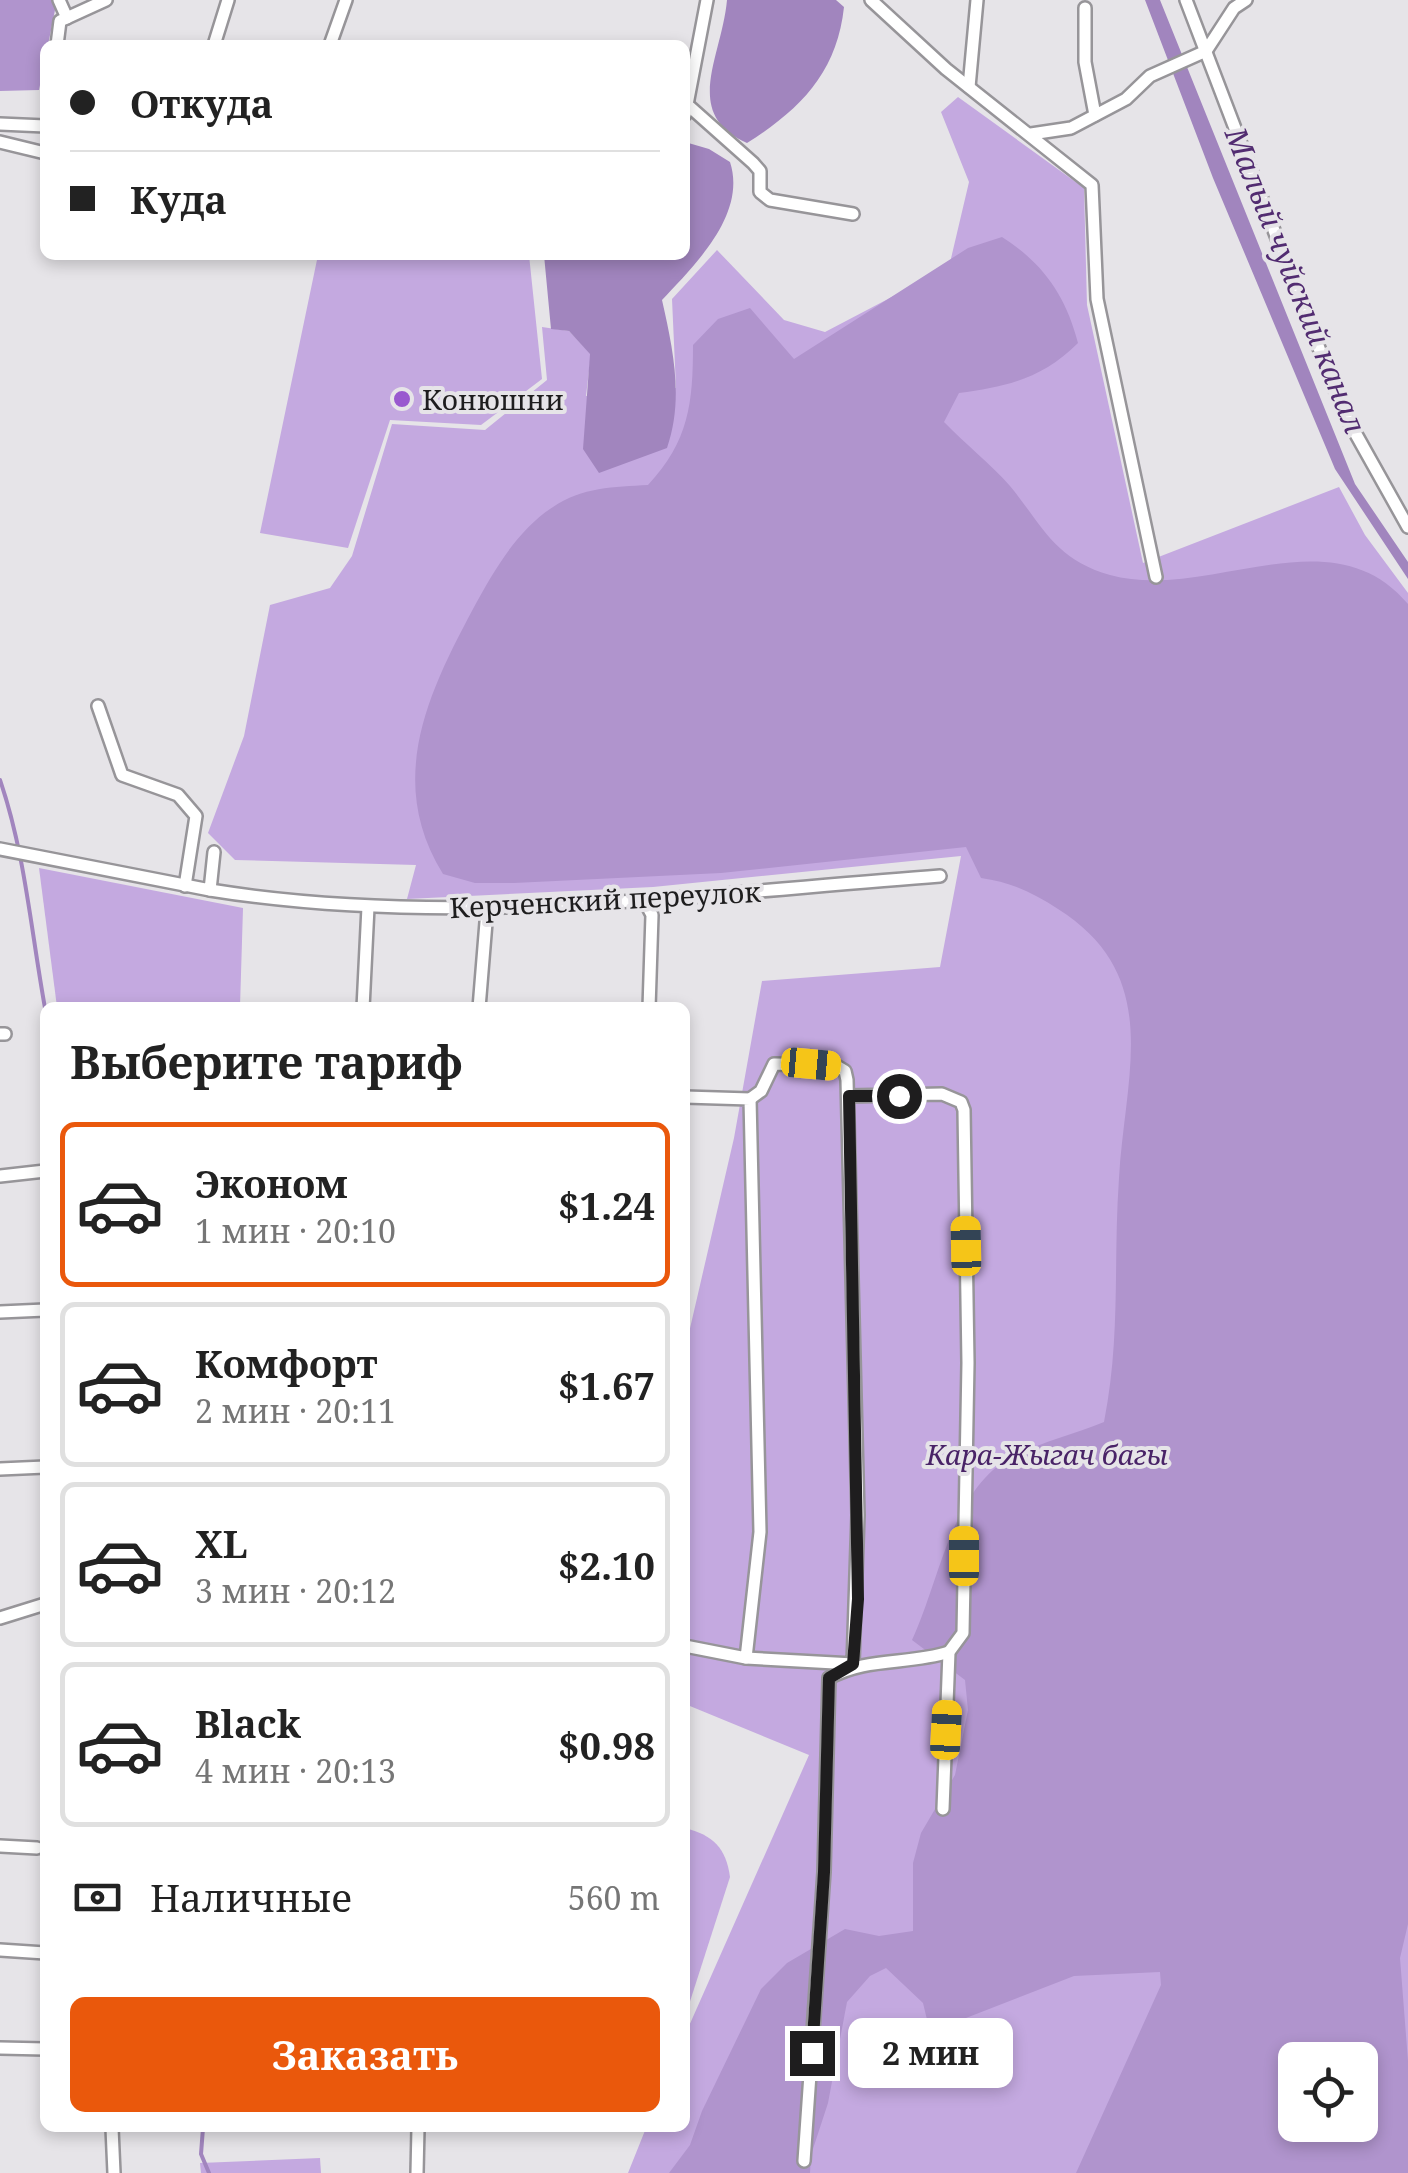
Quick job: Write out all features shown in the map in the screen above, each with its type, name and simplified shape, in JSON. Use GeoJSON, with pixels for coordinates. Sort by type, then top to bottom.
{"type":"FeatureCollection","features":[{"type":"Feature","properties":{"kind":"street"},"geometry":{"type":"LineString","coordinates":[[59,0],[67,18]]}},
{"type":"Feature","properties":{"kind":"street"},"geometry":{"type":"LineString","coordinates":[[58,40],[60,21],[106,0]]}},
{"type":"Feature","properties":{"kind":"street"},"geometry":{"type":"LineString","coordinates":[[216,40],[228,0]]}},
{"type":"Feature","properties":{"kind":"street"},"geometry":{"type":"LineString","coordinates":[[332,40],[346,0]]}},
{"type":"Feature","properties":{"kind":"street"},"geometry":{"type":"LineString","coordinates":[[690,94],[707,0]]}},
{"type":"Feature","properties":{"kind":"street"},"geometry":{"type":"LineString","coordinates":[[871,0],[969,87],[1092,185],[1097,299],[1156,577]]}},
{"type":"Feature","properties":{"kind":"street"},"geometry":{"type":"LineString","coordinates":[[969,87],[977,0]]}},
{"type":"Feature","properties":{"kind":"street"},"geometry":{"type":"LineString","coordinates":[[1186,0],[1200,54],[1343,411],[1408,527]]}},
{"type":"Feature","properties":{"kind":"street"},"geometry":{"type":"LineString","coordinates":[[1032,134],[1071,128],[1126,99],[1159,72],[1200,54],[1234,8],[1246,0]]}},
{"type":"Feature","properties":{"kind":"street"},"geometry":{"type":"LineString","coordinates":[[1085,8],[1085,62],[1095,115]]}},
{"type":"Feature","properties":{"kind":"street"},"geometry":{"type":"LineString","coordinates":[[690,113],[753,163],[760,171],[760,192],[770,200],[853,214]]}},
{"type":"Feature","properties":{"kind":"street"},"geometry":{"type":"LineString","coordinates":[[0,124],[40,126]]}},
{"type":"Feature","properties":{"kind":"street"},"geometry":{"type":"LineString","coordinates":[[0,142],[40,152]]}},
{"type":"Feature","properties":{"kind":"street"},"geometry":{"type":"LineString","coordinates":[[98,706],[122,775],[178,795],[196,816],[185,886]]}},
{"type":"Feature","properties":{"kind":"street","name":"Керченский переулок"},"geometry":{"type":"LineString","coordinates":[[0,849],[292,903],[368,907],[488,910],[940,876]]}},
{"type":"Feature","properties":{"kind":"street"},"geometry":{"type":"LineString","coordinates":[[210,890],[214,852]]}},
{"type":"Feature","properties":{"kind":"street"},"geometry":{"type":"LineString","coordinates":[[644,898],[652,915],[649,1002]]}},
{"type":"Feature","properties":{"kind":"street"},"geometry":{"type":"LineString","coordinates":[[363,1002],[368,907]]}},
{"type":"Feature","properties":{"kind":"street"},"geometry":{"type":"LineString","coordinates":[[480,1002],[488,910]]}},
{"type":"Feature","properties":{"kind":"street"},"geometry":{"type":"LineString","coordinates":[[690,1097],[750,1099],[761,1091],[772,1066],[800,1062],[843,1068],[849,1096],[858,1515],[853,1664]]}},
{"type":"Feature","properties":{"kind":"street"},"geometry":{"type":"LineString","coordinates":[[849,1096],[942,1094],[961,1102],[964,1110],[968,1363],[964,1633],[950,1652],[943,1809]]}},
{"type":"Feature","properties":{"kind":"street"},"geometry":{"type":"LineString","coordinates":[[746,1658],[760,1532],[750,1099]]}},
{"type":"Feature","properties":{"kind":"street"},"geometry":{"type":"LineString","coordinates":[[0,1176],[40,1172]]}},
{"type":"Feature","properties":{"kind":"street"},"geometry":{"type":"LineString","coordinates":[[0,1312],[40,1310]]}},
{"type":"Feature","properties":{"kind":"street"},"geometry":{"type":"LineString","coordinates":[[0,1469],[40,1468]]}},
{"type":"Feature","properties":{"kind":"street"},"geometry":{"type":"LineString","coordinates":[[0,1618],[40,1606]]}},
{"type":"Feature","properties":{"kind":"street"},"geometry":{"type":"LineString","coordinates":[[690,1647],[746,1658],[853,1664],[922,1660],[950,1652]]}},
{"type":"Feature","properties":{"kind":"street"},"geometry":{"type":"LineString","coordinates":[[804,2161],[824,1872],[829,1678],[853,1664]]}},
{"type":"Feature","properties":{"kind":"street"},"geometry":{"type":"LineString","coordinates":[[0,1846],[37,1848]]}},
{"type":"Feature","properties":{"kind":"street"},"geometry":{"type":"LineString","coordinates":[[0,1950],[40,1954]]}},
{"type":"Feature","properties":{"kind":"street"},"geometry":{"type":"LineString","coordinates":[[0,2048],[40,2050]]}},
{"type":"Feature","properties":{"kind":"street"},"geometry":{"type":"LineString","coordinates":[[112,2132],[114,2173]]}},
{"type":"Feature","properties":{"kind":"street"},"geometry":{"type":"LineString","coordinates":[[417,2173],[418,2132]]}},
{"type":"Feature","properties":{"kind":"green space"},"geometry":{"type":"Polygon","coordinates":[[[0,0],[54,0],[49,40],[40,40],[39,90],[0,91],[0,0]]]}},
{"type":"Feature","properties":{"kind":"green space","name":"Кара-Жыгач багы"},"geometry":{"type":"Polygon","coordinates":[[[958,97],[1084,188],[1087,305],[1143,563],[1339,487],[1365,535],[1408,593],[1408,2173],[628,2173],[644,2132],[690,2132],[690,2024],[809,1755],[690,1706],[690,1328],[734,1138],[762,981],[940,967],[961,856],[653,887],[407,899],[416,865],[235,860],[208,833],[244,736],[270,605],[330,588],[352,556],[392,424],[485,430],[547,380],[542,327],[569,331],[591,354],[586,396],[676,388],[672,299],[717,250],[784,320],[825,332],[949,267],[969,182],[941,112],[958,97]]]}},
{"type":"Feature","properties":{"kind":"green space","name":"Кара-Жыгач багы"},"geometry":{"type":"Polygon","coordinates":[[[1002,237],[1051,282],[1067,310],[1078,343],[1038,373],[993,388],[959,393],[944,422],[1002,478],[1062,550],[1110,575],[1148,580],[1267,565],[1343,564],[1377,577],[1408,604],[1408,1924],[1400,1958],[1408,2061],[1408,2173],[1076,2173],[1161,1985],[1160,1972],[1074,1976],[930,2032],[923,2003],[886,1968],[870,1976],[847,2002],[810,2173],[669,2173],[690,2145],[702,2111],[761,1989],[787,1963],[845,1929],[879,1936],[913,1931],[913,1863],[921,1833],[955,1775],[968,1710],[965,1680],[912,1640],[949,1540],[974,1492],[990,1473],[1021,1452],[1104,1422],[1113,1360],[1117,1209],[1130,1030],[1125,996],[1113,965],[1091,936],[1058,909],[1031,893],[981,878],[966,847],[721,873],[475,883],[443,874],[426,840],[417,806],[415,772],[428,706],[456,641],[507,553],[528,527],[564,500],[599,489],[648,485],[672,453],[686,420],[693,345],[718,319],[750,308],[794,359],[968,248],[1002,237]]]}},
{"type":"Feature","properties":{"kind":"green space","name":"Конюшни"},"geometry":{"type":"Polygon","coordinates":[[[317,260],[530,260],[542,379],[481,425],[390,420],[348,548],[260,533],[317,260]]]}},
{"type":"Feature","properties":{"kind":"green space"},"geometry":{"type":"Polygon","coordinates":[[[39,868],[243,908],[240,1002],[56,1002],[39,868]]]}},
{"type":"Feature","properties":{"kind":"green space"},"geometry":{"type":"Polygon","coordinates":[[[690,1830],[716,1844],[730,1877],[690,2001],[690,1830]]]}},
{"type":"Feature","properties":{"kind":"green space"},"geometry":{"type":"Polygon","coordinates":[[[320,2158],[321,2173],[201,2173],[200,2163],[320,2158]]]}},
{"type":"Feature","properties":{"kind":"shaded area"},"geometry":{"type":"Polygon","coordinates":[[[727,0],[836,0],[844,7],[833,51],[813,87],[784,117],[747,143],[727,131],[715,116],[710,100],[710,82],[727,0]]]}},
{"type":"Feature","properties":{"kind":"shaded area"},"geometry":{"type":"Polygon","coordinates":[[[1145,0],[1160,0],[1355,484],[1408,562],[1408,579],[1335,469],[1213,178],[1145,0]]]}},
{"type":"Feature","properties":{"kind":"shaded area"},"geometry":{"type":"Polygon","coordinates":[[[690,143],[730,162],[733,181],[725,219],[702,255],[662,300],[676,393],[667,448],[599,473],[583,449],[590,354],[569,331],[551,329],[544,260],[690,260],[690,143]]]}},
{"type":"Feature","properties":{"kind":"waterway"},"geometry":{"type":"LineString","coordinates":[[0,780],[22,864],[44,1002]]}},
{"type":"Feature","properties":{"kind":"waterway"},"geometry":{"type":"LineString","coordinates":[[203,2132],[201,2154],[209,2173]]}},
{"type":"Feature","properties":{"kind":"place","name":"Конюшни"},"geometry":{"type":"Point","coordinates":[402,399]}},
{"type":"Feature","properties":{"kind":"route"},"geometry":{"type":"LineString","coordinates":[[812,2053],[824,1872],[829,1678],[853,1664],[858,1599],[849,1096],[899,1096]]}},
{"type":"Feature","properties":{"kind":"water label","name":"Малый чуйский канал"},"geometry":{"type":"Point","coordinates":[1296,280]}}]}
